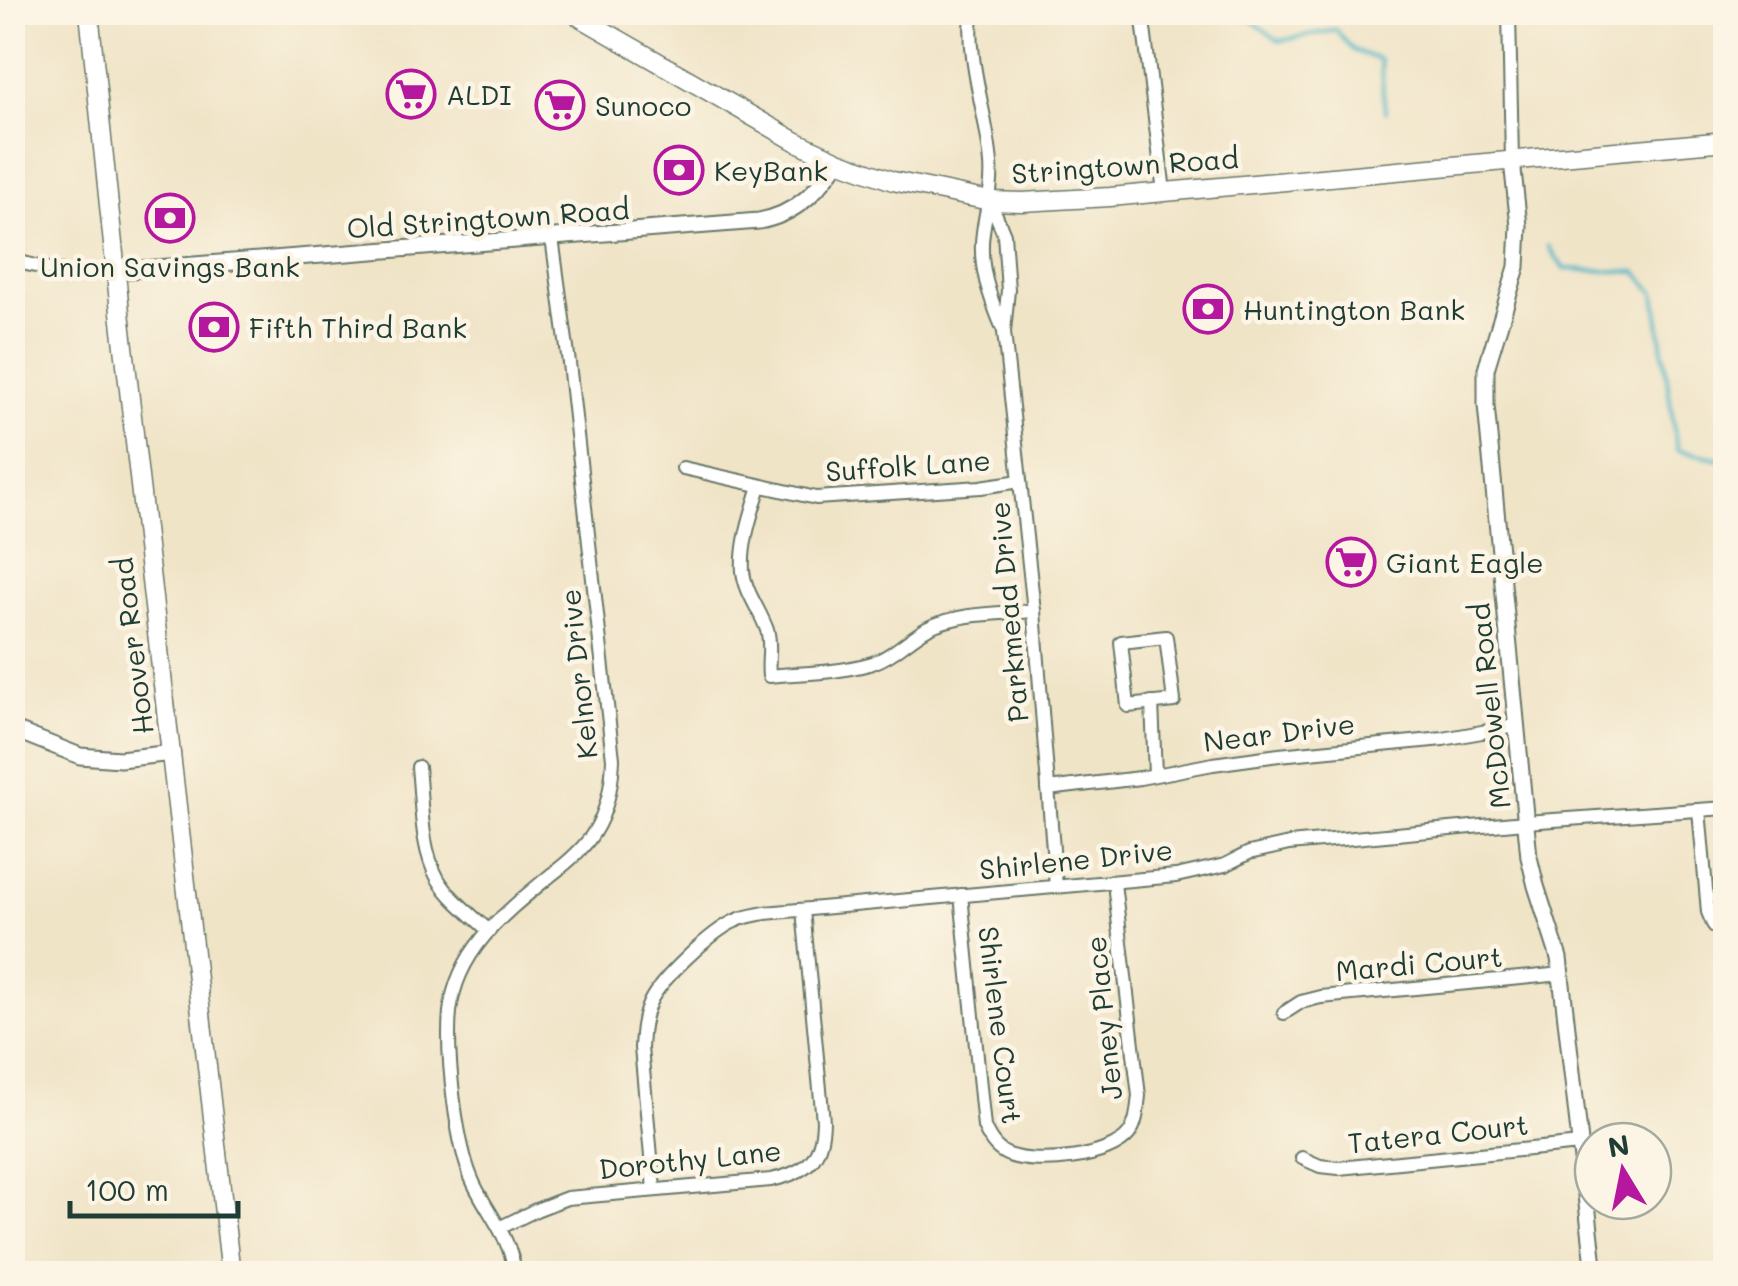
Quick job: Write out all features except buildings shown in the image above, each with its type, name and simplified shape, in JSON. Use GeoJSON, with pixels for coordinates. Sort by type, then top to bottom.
{"type":"FeatureCollection","features":[{"type":"Feature","properties":{"kind":"main road","name":"Hoover Road"},"geometry":{"type":"LineString","coordinates":[[89,12],[231,1274]]}},
{"type":"Feature","properties":{"kind":"main road","name":"Stringtown Road"},"geometry":{"type":"LineString","coordinates":[[571,12],[760,122],[838,161],[893,181],[990,200],[1062,201],[1726,141]]}},
{"type":"Feature","properties":{"kind":"street","name":"Parkmead Drive"},"geometry":{"type":"LineString","coordinates":[[972,12],[969,40],[991,164],[990,200],[982,236],[986,290],[1004,332]]}},
{"type":"Feature","properties":{"kind":"street"},"geometry":{"type":"LineString","coordinates":[[1142,12],[1164,192]]}},
{"type":"Feature","properties":{"kind":"street","name":"McDowell Road"},"geometry":{"type":"LineString","coordinates":[[1509,12],[1512,161],[1519,226],[1516,267],[1490,350],[1485,384],[1525,822],[1532,871],[1562,974],[1578,1121]]}},
{"type":"Feature","properties":{"kind":"street","name":"Old Stringtown Road"},"geometry":{"type":"LineString","coordinates":[[118,271],[778,217],[808,199],[838,161]]}},
{"type":"Feature","properties":{"kind":"street","name":"Parkmead Drive"},"geometry":{"type":"LineString","coordinates":[[990,200],[1004,236],[1008,290],[1004,332],[1034,611],[1056,888]]}},
{"type":"Feature","properties":{"kind":"street","name":"Kelnor Drive"},"geometry":{"type":"LineString","coordinates":[[515,1274],[501,1227],[474,1184],[463,1151],[449,1039],[452,1001],[461,970],[489,930],[594,833],[609,798],[613,759],[552,238]]}},
{"type":"Feature","properties":{"kind":"street"},"geometry":{"type":"LineString","coordinates":[[12,260],[54,272],[118,271]]}},
{"type":"Feature","properties":{"kind":"street","name":"Suffolk Lane"},"geometry":{"type":"LineString","coordinates":[[683,468],[816,498],[1020,481]]}},
{"type":"Feature","properties":{"kind":"street"},"geometry":{"type":"LineString","coordinates":[[760,486],[750,519],[743,573],[767,630],[769,676],[872,664],[947,621],[1034,611]]}},
{"type":"Feature","properties":{"kind":"street"},"geometry":{"type":"LineString","coordinates":[[1166,636],[1174,701],[1152,703],[1128,706],[1121,642],[1166,636]]}},
{"type":"Feature","properties":{"kind":"street"},"geometry":{"type":"LineString","coordinates":[[1152,703],[1155,774]]}},
{"type":"Feature","properties":{"kind":"street","name":"Near Drive"},"geometry":{"type":"LineString","coordinates":[[1048,789],[1280,755],[1443,739],[1515,726]]}},
{"type":"Feature","properties":{"kind":"street"},"geometry":{"type":"LineString","coordinates":[[12,730],[80,756],[120,759],[172,753]]}},
{"type":"Feature","properties":{"kind":"street"},"geometry":{"type":"LineString","coordinates":[[418,768],[431,863],[438,880],[489,930]]}},
{"type":"Feature","properties":{"kind":"street","name":"Shirlene Drive"},"geometry":{"type":"LineString","coordinates":[[654,1190],[641,1048],[642,1029],[652,998],[725,926],[751,915],[1176,876],[1226,864],[1249,852],[1290,844],[1726,808]]}},
{"type":"Feature","properties":{"kind":"street"},"geometry":{"type":"LineString","coordinates":[[1698,810],[1708,912],[1726,940]]}},
{"type":"Feature","properties":{"kind":"street","name":"Jeney Place"},"geometry":{"type":"LineString","coordinates":[[1064,1157],[1094,1154],[1119,1144],[1136,1123],[1139,1096],[1114,883]]}},
{"type":"Feature","properties":{"kind":"street","name":"Shirlene Court"},"geometry":{"type":"LineString","coordinates":[[960,896],[984,1127],[989,1138],[1008,1155],[1034,1160],[1064,1157]]}},
{"type":"Feature","properties":{"kind":"street","name":"Dorothy Lane"},"geometry":{"type":"LineString","coordinates":[[501,1227],[567,1198],[772,1180],[791,1176],[815,1157],[823,1121],[803,910]]}},
{"type":"Feature","properties":{"kind":"street","name":"Mardi Court"},"geometry":{"type":"LineString","coordinates":[[1284,1013],[1301,1002],[1321,997],[1562,974]]}},
{"type":"Feature","properties":{"kind":"street","name":"Tatera Court"},"geometry":{"type":"LineString","coordinates":[[1302,1158],[1320,1166],[1339,1168],[1573,1145]]}},
{"type":"Feature","properties":{"kind":"street","name":"McDowell Road"},"geometry":{"type":"LineString","coordinates":[[1589,1221],[1595,1274]]}},
{"type":"Feature","properties":{"kind":"waterway"},"geometry":{"type":"LineString","coordinates":[[1240,12],[1279,41],[1336,30],[1353,50],[1380,60],[1385,112]]}},
{"type":"Feature","properties":{"kind":"waterway"},"geometry":{"type":"LineString","coordinates":[[1548,246],[1564,269],[1637,272],[1655,293],[1677,450],[1726,460]]}},
{"type":"Feature","properties":{"kind":"place","name":"ALDI"},"geometry":{"type":"Point","coordinates":[411,94]}},
{"type":"Feature","properties":{"kind":"place","name":"Sunoco"},"geometry":{"type":"Point","coordinates":[560,105]}},
{"type":"Feature","properties":{"kind":"place","name":"KeyBank"},"geometry":{"type":"Point","coordinates":[679,170]}},
{"type":"Feature","properties":{"kind":"place","name":"Union Savings Bank"},"geometry":{"type":"Point","coordinates":[170,218]}},
{"type":"Feature","properties":{"kind":"place","name":"Huntington Bank"},"geometry":{"type":"Point","coordinates":[1208,309]}},
{"type":"Feature","properties":{"kind":"place","name":"Fifth Third Bank"},"geometry":{"type":"Point","coordinates":[214,327]}},
{"type":"Feature","properties":{"kind":"place","name":"Giant Eagle"},"geometry":{"type":"Point","coordinates":[1351,562]}}]}
